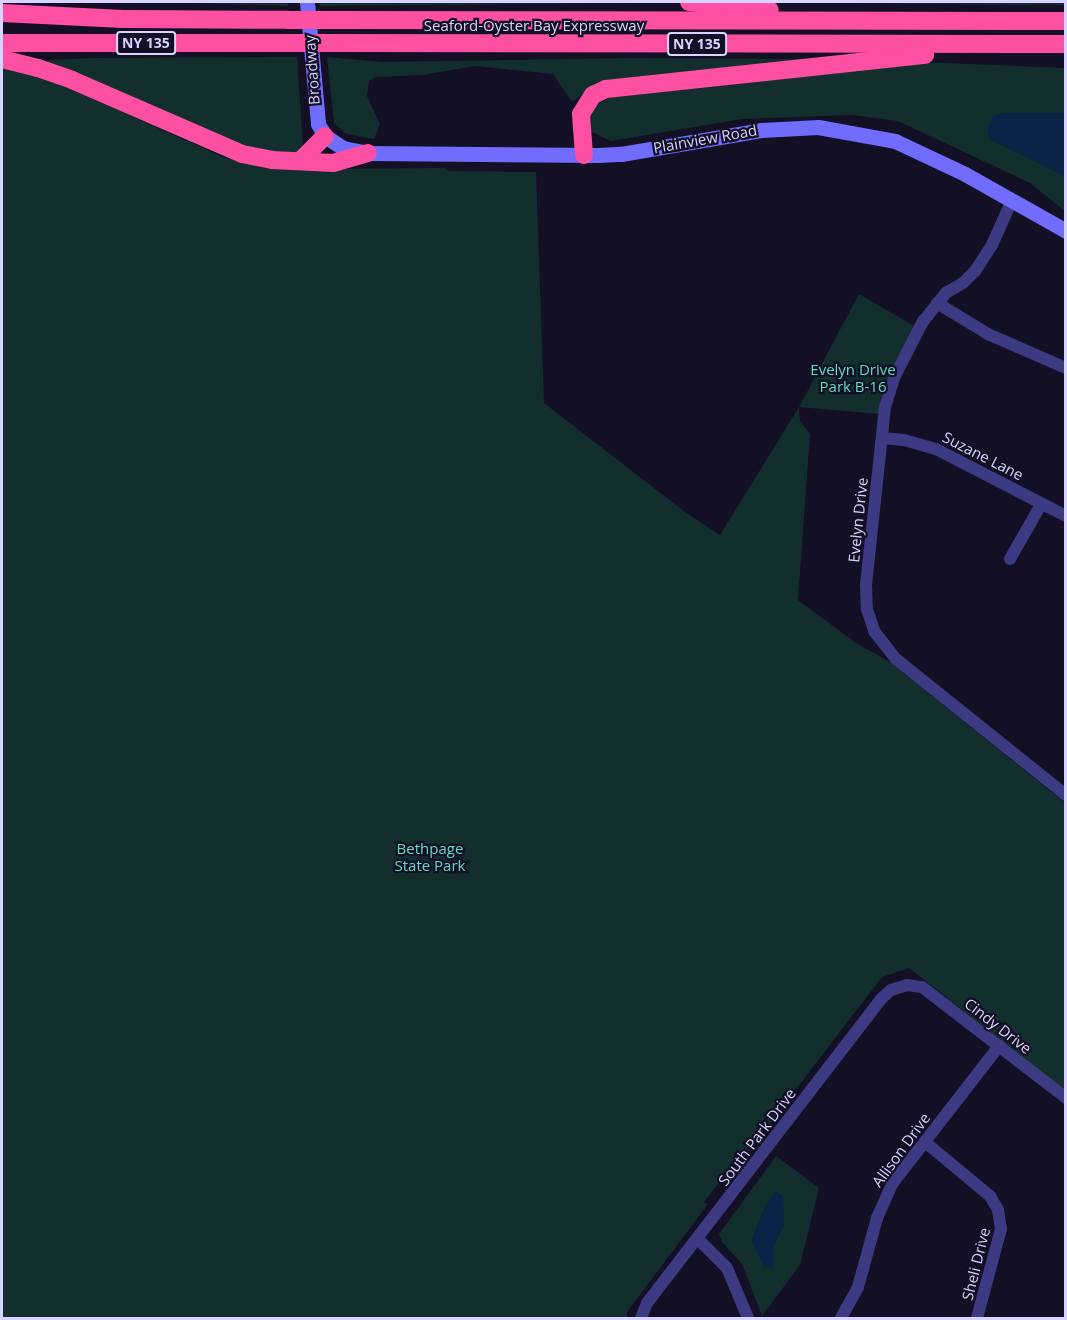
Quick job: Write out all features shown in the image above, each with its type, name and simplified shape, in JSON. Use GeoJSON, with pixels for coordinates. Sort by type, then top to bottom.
{"type":"FeatureCollection","features":[{"type":"Feature","properties":{"kind":"highway"},"geometry":{"type":"LineString","coordinates":[[689,2],[858,20]]}},
{"type":"Feature","properties":{"kind":"highway","name":"Seaford-Oyster Bay Expressway"},"geometry":{"type":"LineString","coordinates":[[2,13],[123,19],[1065,21]]}},
{"type":"Feature","properties":{"kind":"highway","name":"Seaford-Oyster Bay Expressway"},"geometry":{"type":"LineString","coordinates":[[2,43],[1065,44]]}},
{"type":"Feature","properties":{"kind":"highway"},"geometry":{"type":"LineString","coordinates":[[584,156],[581,114],[593,95],[606,89],[1014,44]]}},
{"type":"Feature","properties":{"kind":"highway"},"geometry":{"type":"LineString","coordinates":[[2,59],[72,80],[228,150],[272,160],[333,163],[368,153]]}},
{"type":"Feature","properties":{"kind":"highway"},"geometry":{"type":"LineString","coordinates":[[300,161],[325,136]]}},
{"type":"Feature","properties":{"kind":"main road","name":"Broadway"},"geometry":{"type":"LineString","coordinates":[[307,2],[315,111],[318,124],[325,136]]}},
{"type":"Feature","properties":{"kind":"main road","name":"Plainview Road"},"geometry":{"type":"LineString","coordinates":[[325,136],[343,148],[368,153],[584,156],[621,154],[761,130],[818,127],[895,141],[927,154],[1065,231]]}},
{"type":"Feature","properties":{"kind":"street","name":"Evelyn Drive"},"geometry":{"type":"LineString","coordinates":[[1012,200],[992,245],[975,270],[937,303],[923,321],[894,378],[885,407],[866,584],[867,609],[874,631],[896,659],[1065,795]]}},
{"type":"Feature","properties":{"kind":"street"},"geometry":{"type":"LineString","coordinates":[[937,303],[988,334],[1065,368]]}},
{"type":"Feature","properties":{"kind":"street","name":"Suzane Lane"},"geometry":{"type":"LineString","coordinates":[[882,438],[904,440],[936,449],[1065,516]]}},
{"type":"Feature","properties":{"kind":"street"},"geometry":{"type":"LineString","coordinates":[[1010,559],[1042,503]]}},
{"type":"Feature","properties":{"kind":"street","name":"Cindy Drive"},"geometry":{"type":"LineString","coordinates":[[907,985],[922,987],[1065,1098]]}},
{"type":"Feature","properties":{"kind":"street","name":"South Park Drive"},"geometry":{"type":"LineString","coordinates":[[641,1318],[647,1303],[882,998],[891,990],[907,985]]}},
{"type":"Feature","properties":{"kind":"street","name":"Allison Drive"},"geometry":{"type":"LineString","coordinates":[[841,1318],[858,1287],[884,1200],[892,1184],[999,1046]]}},
{"type":"Feature","properties":{"kind":"street","name":"Sheli Drive"},"geometry":{"type":"LineString","coordinates":[[925,1142],[990,1196],[998,1210],[1001,1229],[977,1318]]}},
{"type":"Feature","properties":{"kind":"street"},"geometry":{"type":"LineString","coordinates":[[698,1239],[727,1268],[748,1318]]}},
{"type":"Feature","properties":{"kind":"green space"},"geometry":{"type":"Polygon","coordinates":[[[161,2],[288,2],[288,6],[161,2]]]}},
{"type":"Feature","properties":{"kind":"green space"},"geometry":{"type":"Polygon","coordinates":[[[320,2],[642,2],[642,3],[320,6],[320,2]]]}},
{"type":"Feature","properties":{"kind":"green space"},"geometry":{"type":"Polygon","coordinates":[[[790,2],[1065,2],[1066,5],[917,4],[790,2]]]}},
{"type":"Feature","properties":{"kind":"green space"},"geometry":{"type":"Polygon","coordinates":[[[297,57],[303,146],[301,155],[280,154],[239,145],[47,63],[49,60],[92,58],[297,57]]]}},
{"type":"Feature","properties":{"kind":"green space"},"geometry":{"type":"Polygon","coordinates":[[[327,57],[383,62],[630,58],[808,59],[592,87],[572,102],[553,74],[475,66],[422,75],[376,77],[369,81],[367,96],[380,124],[374,139],[346,134],[334,123],[327,57]]]}},
{"type":"Feature","properties":{"kind":"green space"},"geometry":{"type":"Polygon","coordinates":[[[920,62],[1065,68],[1065,113],[1003,113],[990,139],[1065,176],[1065,211],[1030,183],[898,121],[852,115],[742,119],[611,141],[588,130],[587,119],[594,106],[611,97],[734,85],[834,69],[920,62]]]}},
{"type":"Feature","properties":{"kind":"green space","name":"Bethpage State Park"},"geometry":{"type":"Polygon","coordinates":[[[2,67],[37,74],[225,158],[259,166],[309,169],[446,168],[449,171],[536,172],[544,403],[685,512],[720,535],[799,407],[800,422],[810,434],[798,600],[856,643],[890,662],[1065,803],[1065,1091],[909,968],[882,977],[731,1174],[749,1146],[703,1203],[708,1204],[627,1312],[627,1318],[2,1318],[2,67]]]}},
{"type":"Feature","properties":{"kind":"green space","name":"Evelyn Drive Park B-16"},"geometry":{"type":"Polygon","coordinates":[[[859,294],[916,327],[883,390],[879,414],[799,407],[859,294]]]}},
{"type":"Feature","properties":{"kind":"green space"},"geometry":{"type":"Polygon","coordinates":[[[776,1156],[819,1188],[800,1265],[762,1316],[742,1264],[722,1242],[719,1234],[776,1156]],[[765,1207],[752,1241],[774,1244],[784,1225],[765,1207]]]}},
{"type":"Feature","properties":{"kind":"water"},"geometry":{"type":"Polygon","coordinates":[[[1003,113],[1065,113],[1065,176],[990,139],[987,132],[992,117],[1003,113]]]}},
{"type":"Feature","properties":{"kind":"water"},"geometry":{"type":"Polygon","coordinates":[[[775,1191],[783,1196],[784,1225],[774,1244],[773,1267],[764,1268],[752,1241],[765,1207],[775,1191]]]}}]}
